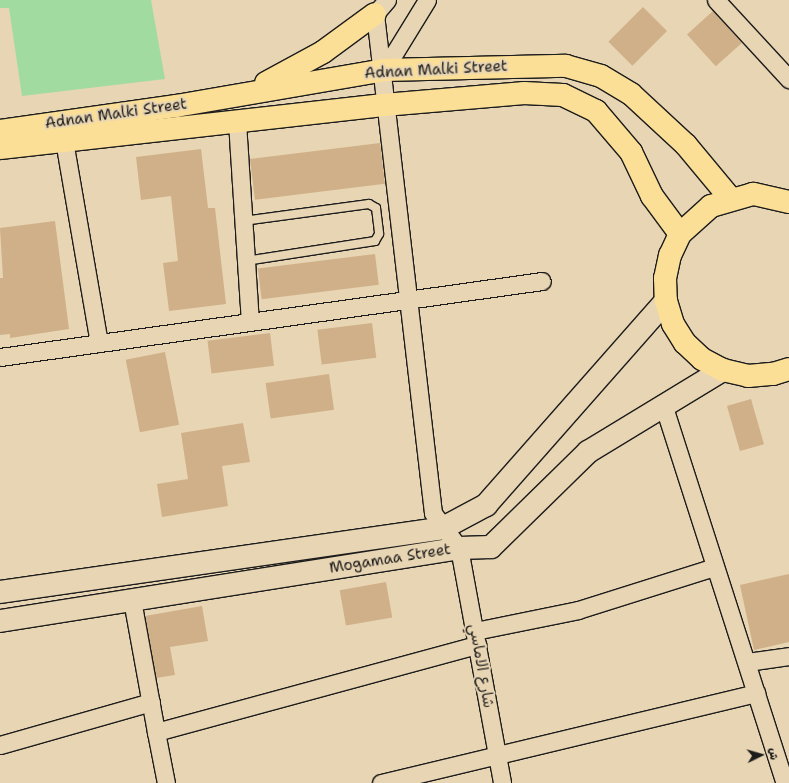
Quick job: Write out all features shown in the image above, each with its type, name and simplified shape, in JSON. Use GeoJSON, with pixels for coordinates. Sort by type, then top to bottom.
{"type":"FeatureCollection","features":[{"type":"Feature","properties":{"kind":"main road"},"geometry":{"type":"LineString","coordinates":[[250,92],[323,52],[381,7]]}},
{"type":"Feature","properties":{"kind":"main road","name":"Adnan Malki Street"},"geometry":{"type":"LineString","coordinates":[[0,148],[62,131],[250,92],[384,70],[566,66],[601,76],[631,94],[686,144],[730,198]]}},
{"type":"Feature","properties":{"kind":"main road","name":"Adnan Malki Street"},"geometry":{"type":"LineString","coordinates":[[0,131],[62,131],[237,122],[384,105],[524,92],[563,95],[601,117],[631,152],[652,196],[680,234]]}},
{"type":"Feature","properties":{"kind":"main road"},"geometry":{"type":"LineString","coordinates":[[789,202],[753,194],[730,198],[700,214],[680,234],[668,262],[666,301],[685,343],[702,360],[723,370],[748,376],[773,374],[789,369]]}},
{"type":"Feature","properties":{"kind":"main road","name":"Mogamaa Street"},"geometry":{"type":"LineString","coordinates":[[0,592],[443,528],[486,505],[666,301]]}},
{"type":"Feature","properties":{"kind":"main road","name":"Mogamaa Street"},"geometry":{"type":"LineString","coordinates":[[0,621],[460,548],[491,547],[588,452],[723,370]]}},
{"type":"Feature","properties":{"kind":"street"},"geometry":{"type":"LineString","coordinates":[[384,70],[427,0]]}},
{"type":"Feature","properties":{"kind":"street"},"geometry":{"type":"LineString","coordinates":[[716,0],[789,79]]}},
{"type":"Feature","properties":{"kind":"street"},"geometry":{"type":"LineString","coordinates":[[381,7],[384,105],[406,299],[433,513],[443,528],[460,548]]}},
{"type":"Feature","properties":{"kind":"street"},"geometry":{"type":"LineString","coordinates":[[237,122],[250,322]]}},
{"type":"Feature","properties":{"kind":"street"},"geometry":{"type":"LineString","coordinates":[[62,131],[99,343]]}},
{"type":"Feature","properties":{"kind":"street"},"geometry":{"type":"LineString","coordinates":[[0,357],[542,281]]}},
{"type":"Feature","properties":{"kind":"street"},"geometry":{"type":"LineString","coordinates":[[664,407],[714,567],[747,662],[785,783]]}},
{"type":"Feature","properties":{"kind":"street","name":"شارع الاماسي"},"geometry":{"type":"LineString","coordinates":[[460,548],[502,783]]}},
{"type":"Feature","properties":{"kind":"street"},"geometry":{"type":"LineString","coordinates":[[156,732],[476,638],[578,610],[714,567]]}},
{"type":"Feature","properties":{"kind":"street"},"geometry":{"type":"LineString","coordinates":[[132,600],[166,783]]}},
{"type":"Feature","properties":{"kind":"street"},"geometry":{"type":"LineString","coordinates":[[747,662],[789,656]]}},
{"type":"Feature","properties":{"kind":"street"},"geometry":{"type":"LineString","coordinates":[[381,783],[756,693]]}},
{"type":"Feature","properties":{"kind":"street"},"geometry":{"type":"LineString","coordinates":[[0,745],[151,702]]}},
{"type":"Feature","properties":{"kind":"lane"},"geometry":{"type":"LineString","coordinates":[[243,221],[369,204],[376,208],[379,234],[375,241],[246,261]]}},
{"type":"Feature","properties":{"kind":"green space"},"geometry":{"type":"Polygon","coordinates":[[[0,0],[151,0],[165,79],[22,96],[9,8],[0,8],[0,0]]]}},
{"type":"Feature","properties":{"kind":"building"},"geometry":{"type":"Polygon","coordinates":[[[643,7],[667,31],[632,66],[608,42],[643,7]]]}},
{"type":"Feature","properties":{"kind":"building"},"geometry":{"type":"Polygon","coordinates":[[[713,11],[742,43],[716,66],[687,34],[713,11]]]}},
{"type":"Feature","properties":{"kind":"building"},"geometry":{"type":"Polygon","coordinates":[[[380,143],[385,184],[255,200],[250,159],[380,143]]]}},
{"type":"Feature","properties":{"kind":"building"},"geometry":{"type":"Polygon","coordinates":[[[201,149],[208,208],[215,208],[226,304],[169,311],[163,263],[178,261],[171,196],[141,200],[136,157],[201,149]]]}},
{"type":"Feature","properties":{"kind":"building"},"geometry":{"type":"Polygon","coordinates":[[[55,221],[69,329],[10,338],[10,334],[0,335],[0,278],[3,278],[0,228],[55,221]]]}},
{"type":"Feature","properties":{"kind":"building"},"geometry":{"type":"Polygon","coordinates":[[[375,254],[379,285],[262,299],[258,268],[375,254]]]}},
{"type":"Feature","properties":{"kind":"building"},"geometry":{"type":"Polygon","coordinates":[[[372,323],[376,358],[322,364],[317,330],[372,323]]]}},
{"type":"Feature","properties":{"kind":"building"},"geometry":{"type":"Polygon","coordinates":[[[270,333],[274,366],[211,373],[207,341],[270,333]]]}},
{"type":"Feature","properties":{"kind":"building"},"geometry":{"type":"Polygon","coordinates":[[[165,352],[179,425],[140,432],[126,360],[165,352]]]}},
{"type":"Feature","properties":{"kind":"building"},"geometry":{"type":"Polygon","coordinates":[[[329,374],[334,410],[271,419],[266,383],[329,374]]]}},
{"type":"Feature","properties":{"kind":"building"},"geometry":{"type":"Polygon","coordinates":[[[751,399],[764,444],[740,451],[727,406],[751,399]]]}},
{"type":"Feature","properties":{"kind":"building"},"geometry":{"type":"Polygon","coordinates":[[[243,423],[250,462],[222,466],[228,506],[162,517],[157,484],[188,479],[181,433],[243,423]]]}},
{"type":"Feature","properties":{"kind":"building"},"geometry":{"type":"Polygon","coordinates":[[[789,574],[789,642],[754,650],[740,585],[789,574]]]}},
{"type":"Feature","properties":{"kind":"building"},"geometry":{"type":"Polygon","coordinates":[[[386,582],[392,617],[346,626],[340,590],[386,582]]]}},
{"type":"Feature","properties":{"kind":"building"},"geometry":{"type":"Polygon","coordinates":[[[202,606],[208,641],[170,647],[175,675],[156,678],[145,616],[202,606]]]}}]}
